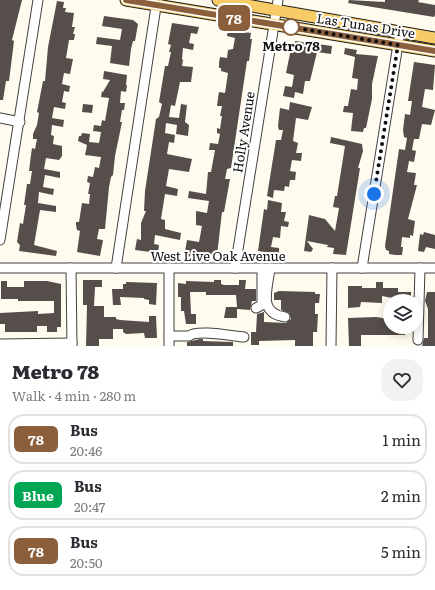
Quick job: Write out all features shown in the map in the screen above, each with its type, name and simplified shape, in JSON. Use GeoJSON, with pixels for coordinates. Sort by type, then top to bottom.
{"type":"FeatureCollection","features":[{"type":"Feature","properties":{"kind":"main road","name":"Las Tunas Drive"},"geometry":{"type":"LineString","coordinates":[[126,0],[157,2],[274,25],[435,51]]}},
{"type":"Feature","properties":{"kind":"main road","name":"Las Tunas Drive"},"geometry":{"type":"LineString","coordinates":[[218,0],[277,5],[400,32],[435,38]]}},
{"type":"Feature","properties":{"kind":"street"},"geometry":{"type":"LineString","coordinates":[[0,240],[20,122],[38,0]]}},
{"type":"Feature","properties":{"kind":"street"},"geometry":{"type":"LineString","coordinates":[[116,268],[157,2]]}},
{"type":"Feature","properties":{"kind":"street","name":"Holly Avenue"},"geometry":{"type":"LineString","coordinates":[[234,268],[277,5]]}},
{"type":"Feature","properties":{"kind":"street"},"geometry":{"type":"LineString","coordinates":[[362,268],[400,32]]}},
{"type":"Feature","properties":{"kind":"street"},"geometry":{"type":"LineString","coordinates":[[0,118],[20,122]]}},
{"type":"Feature","properties":{"kind":"street","name":"West Live Oak Avenue"},"geometry":{"type":"LineString","coordinates":[[0,268],[435,268]]}},
{"type":"Feature","properties":{"kind":"street"},"geometry":{"type":"LineString","coordinates":[[0,344],[72,344],[71,268]]}},
{"type":"Feature","properties":{"kind":"street"},"geometry":{"type":"LineString","coordinates":[[168,268],[169,346]]}},
{"type":"Feature","properties":{"kind":"street"},"geometry":{"type":"LineString","coordinates":[[256,308],[262,305],[266,268]]}},
{"type":"Feature","properties":{"kind":"street"},"geometry":{"type":"LineString","coordinates":[[266,268],[267,304],[269,311],[276,316],[285,317]]}},
{"type":"Feature","properties":{"kind":"street"},"geometry":{"type":"LineString","coordinates":[[331,346],[332,268]]}},
{"type":"Feature","properties":{"kind":"street"},"geometry":{"type":"LineString","coordinates":[[418,340],[420,268]]}},
{"type":"Feature","properties":{"kind":"street"},"geometry":{"type":"LineString","coordinates":[[169,336],[189,336],[199,333],[244,337]]}},
{"type":"Feature","properties":{"kind":"building"},"geometry":{"type":"Polygon","coordinates":[[[0,0],[22,0],[12,40],[14,41],[9,81],[6,81],[3,100],[0,100],[0,0]]]}},
{"type":"Feature","properties":{"kind":"building"},"geometry":{"type":"Polygon","coordinates":[[[349,0],[385,2],[385,0],[419,0],[418,2],[435,5],[435,15],[434,17],[348,3],[349,0]]]}},
{"type":"Feature","properties":{"kind":"building"},"geometry":{"type":"Polygon","coordinates":[[[57,1],[64,2],[63,8],[66,8],[65,12],[74,13],[72,27],[75,27],[73,34],[75,34],[74,40],[69,40],[66,58],[73,59],[70,74],[64,73],[62,84],[70,86],[69,92],[64,91],[62,102],[66,103],[65,109],[54,107],[52,118],[64,120],[63,127],[52,125],[51,135],[54,136],[53,144],[62,146],[62,156],[59,160],[46,158],[44,169],[60,172],[60,178],[45,175],[43,187],[54,189],[53,195],[39,192],[38,203],[56,206],[56,212],[40,210],[34,245],[57,251],[56,256],[19,251],[20,245],[17,242],[20,223],[23,224],[27,184],[30,184],[32,171],[29,171],[32,148],[35,149],[37,139],[33,139],[33,134],[37,125],[39,113],[37,112],[43,81],[45,81],[48,47],[57,1]]]}},
{"type":"Feature","properties":{"kind":"building"},"geometry":{"type":"Polygon","coordinates":[[[104,16],[133,20],[138,24],[135,41],[133,41],[131,49],[129,66],[110,63],[112,46],[96,44],[97,37],[120,40],[122,29],[102,26],[104,16]]]}},
{"type":"Feature","properties":{"kind":"building"},"geometry":{"type":"Polygon","coordinates":[[[172,23],[199,27],[197,34],[191,33],[189,43],[194,44],[193,50],[183,48],[182,66],[193,67],[191,82],[180,82],[175,106],[171,105],[169,117],[179,118],[181,104],[187,105],[185,122],[189,125],[188,136],[176,134],[177,125],[166,123],[165,133],[175,135],[174,143],[169,142],[167,154],[192,159],[189,172],[169,169],[166,186],[178,189],[177,196],[165,194],[161,219],[165,220],[165,229],[181,233],[180,240],[155,235],[154,244],[159,245],[158,253],[135,250],[137,239],[141,240],[141,223],[146,211],[144,211],[145,191],[156,119],[159,117],[162,104],[159,102],[165,66],[168,66],[171,52],[169,52],[171,45],[168,44],[172,23]]]}},
{"type":"Feature","properties":{"kind":"building"},"geometry":{"type":"Polygon","coordinates":[[[228,29],[251,33],[250,39],[252,39],[249,61],[247,61],[231,168],[227,169],[225,179],[230,179],[224,212],[222,212],[217,255],[191,251],[190,257],[184,257],[187,240],[199,242],[202,226],[196,225],[196,211],[207,213],[209,201],[188,198],[189,191],[206,194],[208,172],[211,172],[215,150],[209,150],[210,143],[218,144],[220,134],[217,133],[217,128],[220,129],[222,106],[217,106],[218,98],[219,92],[225,93],[228,73],[221,71],[221,68],[219,68],[219,63],[220,57],[227,58],[228,50],[233,49],[235,38],[227,36],[228,29]]]}},
{"type":"Feature","properties":{"kind":"building"},"geometry":{"type":"Polygon","coordinates":[[[295,41],[332,46],[331,54],[317,52],[310,81],[305,81],[303,94],[295,92],[294,98],[283,96],[285,86],[292,87],[294,75],[286,73],[292,44],[295,44],[295,41]]]}},
{"type":"Feature","properties":{"kind":"building"},"geometry":{"type":"Polygon","coordinates":[[[345,48],[357,50],[356,54],[378,56],[372,84],[372,99],[366,128],[364,128],[363,132],[351,131],[353,113],[343,112],[344,106],[348,106],[351,89],[357,90],[358,79],[352,78],[355,57],[344,54],[345,48]]]}},
{"type":"Feature","properties":{"kind":"building"},"geometry":{"type":"Polygon","coordinates":[[[414,62],[435,65],[433,90],[425,89],[422,107],[435,110],[431,125],[422,124],[419,139],[414,139],[412,150],[416,151],[414,162],[409,161],[407,172],[416,173],[414,185],[417,185],[408,219],[415,221],[413,236],[410,235],[410,238],[402,237],[402,255],[395,255],[389,254],[389,251],[386,250],[385,246],[399,149],[405,150],[407,138],[404,137],[403,130],[405,114],[410,115],[412,101],[408,101],[414,62]]]}},
{"type":"Feature","properties":{"kind":"building"},"geometry":{"type":"Polygon","coordinates":[[[104,71],[127,75],[127,85],[126,92],[121,91],[120,103],[125,103],[120,122],[122,122],[115,156],[113,175],[111,177],[109,187],[105,229],[99,229],[97,239],[103,240],[100,256],[77,252],[80,231],[77,230],[76,222],[79,222],[82,203],[89,204],[90,194],[88,194],[90,183],[87,182],[88,176],[93,177],[95,167],[99,168],[101,157],[85,155],[87,145],[78,141],[79,136],[81,136],[82,133],[90,134],[89,142],[99,143],[101,132],[93,131],[94,125],[101,126],[102,120],[105,121],[109,98],[101,97],[102,91],[103,92],[110,80],[103,79],[104,71]]]}},
{"type":"Feature","properties":{"kind":"building"},"geometry":{"type":"Polygon","coordinates":[[[290,102],[312,107],[308,120],[296,118],[293,141],[298,143],[296,153],[302,153],[301,161],[292,160],[290,171],[296,172],[295,180],[290,180],[289,187],[285,186],[284,191],[274,190],[273,198],[267,196],[276,140],[281,140],[283,130],[279,130],[278,126],[280,108],[289,110],[290,102]]]}},
{"type":"Feature","properties":{"kind":"building"},"geometry":{"type":"Polygon","coordinates":[[[83,104],[93,105],[92,113],[82,112],[83,104]]]}},
{"type":"Feature","properties":{"kind":"building"},"geometry":{"type":"Polygon","coordinates":[[[331,137],[362,144],[363,151],[358,168],[360,168],[346,255],[333,254],[334,248],[327,247],[328,245],[307,241],[313,249],[311,252],[304,251],[309,215],[325,219],[335,231],[339,208],[333,207],[335,196],[337,196],[345,146],[330,143],[331,137]]]}},
{"type":"Feature","properties":{"kind":"building"},"geometry":{"type":"Polygon","coordinates":[[[268,200],[282,203],[281,212],[286,212],[284,221],[289,222],[288,227],[281,226],[280,238],[273,237],[271,247],[279,248],[279,254],[258,251],[264,209],[267,210],[268,200]]]}},
{"type":"Feature","properties":{"kind":"building"},"geometry":{"type":"Polygon","coordinates":[[[424,232],[435,235],[435,249],[426,247],[424,252],[418,251],[420,234],[423,235],[424,232]]]}},
{"type":"Feature","properties":{"kind":"building"},"geometry":{"type":"Polygon","coordinates":[[[83,280],[102,280],[102,287],[95,287],[94,306],[104,306],[104,317],[116,317],[116,319],[120,320],[149,322],[149,316],[156,316],[157,338],[145,338],[144,333],[126,334],[123,332],[123,329],[113,329],[113,339],[99,339],[99,346],[86,346],[87,305],[83,305],[83,280]]]}},
{"type":"Feature","properties":{"kind":"building"},"geometry":{"type":"Polygon","coordinates":[[[214,280],[221,280],[221,284],[224,285],[239,285],[239,280],[246,280],[245,289],[256,289],[256,301],[252,301],[250,310],[237,309],[237,318],[224,318],[226,307],[237,307],[236,295],[206,295],[206,292],[190,292],[191,314],[196,314],[196,324],[186,324],[184,311],[181,311],[181,297],[178,297],[178,283],[186,284],[186,281],[214,282],[214,280]]]}},
{"type":"Feature","properties":{"kind":"building"},"geometry":{"type":"Polygon","coordinates":[[[1,281],[7,281],[7,287],[24,287],[24,281],[47,281],[61,284],[61,327],[57,327],[57,332],[47,332],[47,326],[37,326],[37,332],[5,332],[5,324],[0,324],[0,313],[38,311],[38,314],[54,313],[54,301],[18,301],[18,299],[1,299],[1,281]]]}},
{"type":"Feature","properties":{"kind":"building"},"geometry":{"type":"Polygon","coordinates":[[[126,282],[157,283],[156,305],[149,304],[149,300],[144,298],[120,297],[121,305],[113,305],[112,289],[123,289],[123,284],[126,284],[126,282]]]}},
{"type":"Feature","properties":{"kind":"building"},"geometry":{"type":"Polygon","coordinates":[[[376,282],[383,282],[383,288],[398,288],[398,292],[411,292],[411,294],[383,294],[382,303],[361,302],[360,307],[348,308],[348,286],[376,288],[376,282]]]}},
{"type":"Feature","properties":{"kind":"building"},"geometry":{"type":"Polygon","coordinates":[[[279,291],[315,292],[315,294],[320,294],[319,303],[315,303],[315,314],[318,314],[317,332],[313,332],[313,346],[295,346],[295,340],[259,341],[259,345],[251,345],[251,332],[256,332],[257,314],[264,312],[264,322],[286,323],[291,319],[289,313],[281,310],[281,300],[274,300],[274,293],[279,291]]]}},
{"type":"Feature","properties":{"kind":"building"},"geometry":{"type":"Polygon","coordinates":[[[427,292],[435,292],[435,346],[422,346],[424,338],[428,338],[428,309],[425,301],[427,292]]]}},
{"type":"Feature","properties":{"kind":"building"},"geometry":{"type":"Polygon","coordinates":[[[348,318],[383,318],[383,334],[405,335],[361,335],[361,346],[349,346],[348,318]]]}},
{"type":"Feature","properties":{"kind":"building"},"geometry":{"type":"Polygon","coordinates":[[[203,339],[203,341],[233,342],[233,346],[187,346],[187,342],[203,339]]]}},
{"type":"Feature","properties":{"kind":"bus line","name":"78"},"geometry":{"type":"LineString","coordinates":[[126,0],[435,51]]}},
{"type":"Feature","properties":{"kind":"place","name":"Metro 78"},"geometry":{"type":"Point","coordinates":[291,27]}},
{"type":"Feature","properties":{"kind":"route"},"geometry":{"type":"LineString","coordinates":[[291,27],[398,45],[374,194]]}}]}
